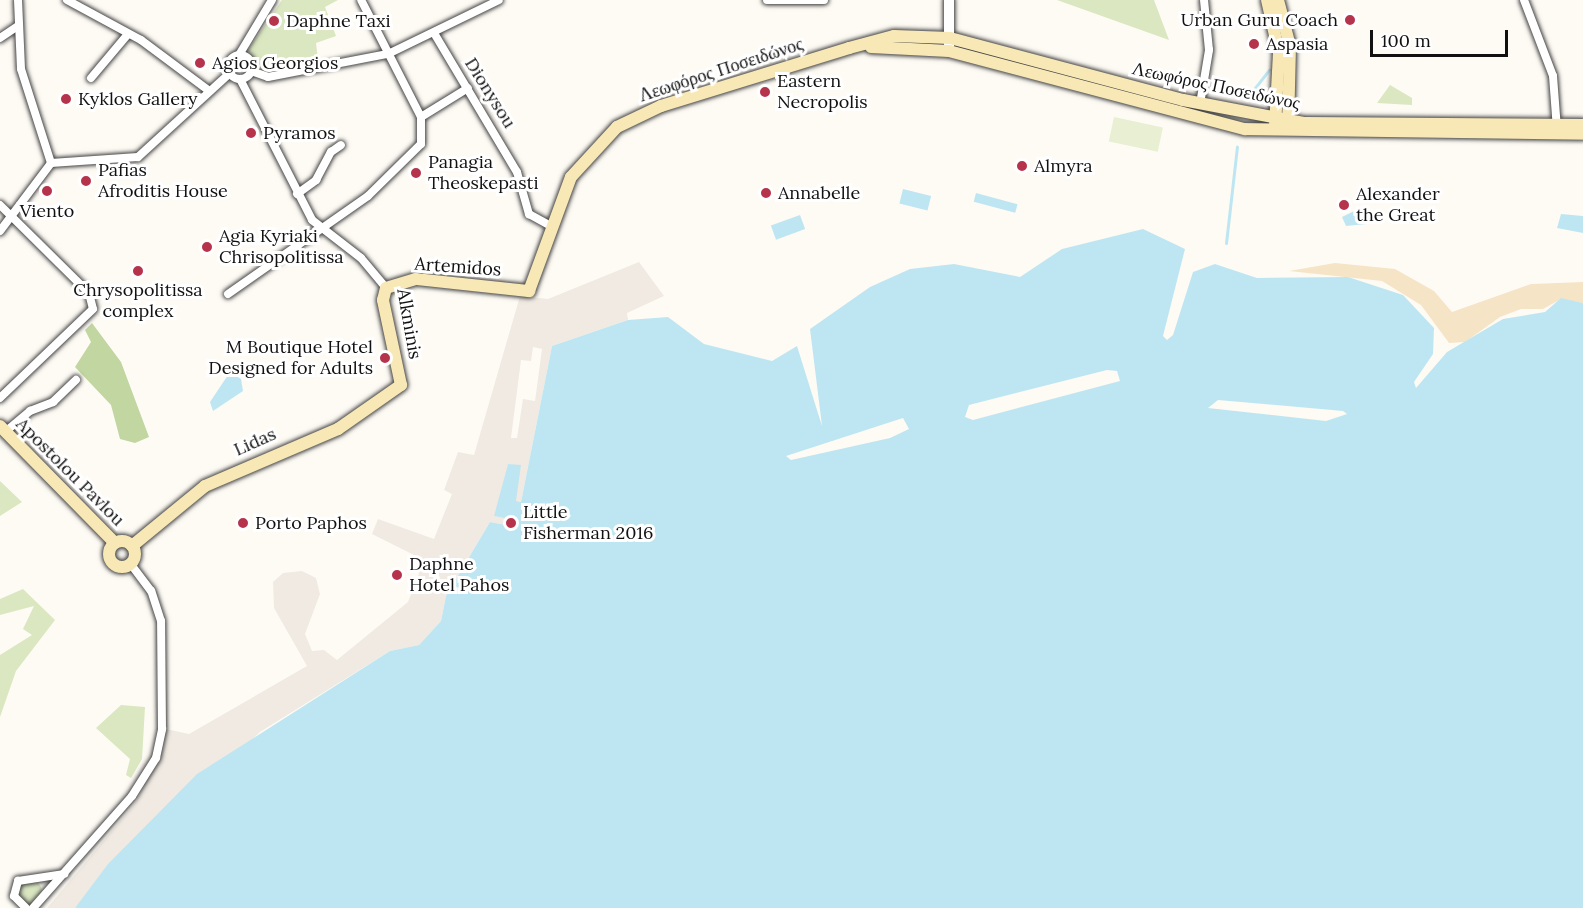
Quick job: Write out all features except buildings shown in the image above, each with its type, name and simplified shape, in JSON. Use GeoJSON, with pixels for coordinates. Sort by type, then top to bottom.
{"type":"FeatureCollection","features":[{"type":"Feature","properties":{"kind":"main road"},"geometry":{"type":"LineString","coordinates":[[1267,0],[1279,52],[1284,124]]}},
{"type":"Feature","properties":{"kind":"main road"},"geometry":{"type":"LineString","coordinates":[[1278,0],[1289,36],[1284,124]]}},
{"type":"Feature","properties":{"kind":"main road","name":"Λεωφόρος Ποσειδώνος"},"geometry":{"type":"LineString","coordinates":[[529,291],[571,177],[618,127],[667,104],[894,36],[945,44],[1284,124],[1557,129],[1583,125]]}},
{"type":"Feature","properties":{"kind":"main road","name":"Λεωφόρος Ποσειδώνος"},"geometry":{"type":"LineString","coordinates":[[945,44],[1216,123],[1275,132],[1284,124]]}},
{"type":"Feature","properties":{"kind":"main road","name":"Λεωφόρος Ποσειδώνος"},"geometry":{"type":"LineString","coordinates":[[1557,129],[1583,134]]}},
{"type":"Feature","properties":{"kind":"main road","name":"Artemidos"},"geometry":{"type":"LineString","coordinates":[[386,288],[416,279],[529,291]]}},
{"type":"Feature","properties":{"kind":"main road","name":"Alkminis"},"geometry":{"type":"LineString","coordinates":[[386,288],[383,300],[400,385]]}},
{"type":"Feature","properties":{"kind":"main road","name":"Lidas"},"geometry":{"type":"LineString","coordinates":[[132,546],[205,486],[338,429],[400,385]]}},
{"type":"Feature","properties":{"kind":"main road","name":"Apostolou Pavlou"},"geometry":{"type":"LineString","coordinates":[[3,429],[115,543]]}},
{"type":"Feature","properties":{"kind":"main road"},"geometry":{"type":"LineString","coordinates":[[115,543],[132,546],[131,564],[111,563],[109,552],[115,543]]}},
{"type":"Feature","properties":{"kind":"street"},"geometry":{"type":"LineString","coordinates":[[18,0],[21,69],[51,163]]}},
{"type":"Feature","properties":{"kind":"street"},"geometry":{"type":"LineString","coordinates":[[67,0],[128,34],[208,90]]}},
{"type":"Feature","properties":{"kind":"street"},"geometry":{"type":"LineString","coordinates":[[230,73],[230,61],[239,55],[272,0]]}},
{"type":"Feature","properties":{"kind":"street"},"geometry":{"type":"LineString","coordinates":[[228,294],[319,228],[368,196],[417,151],[424,137],[421,117],[361,0]]}},
{"type":"Feature","properties":{"kind":"street"},"geometry":{"type":"LineString","coordinates":[[251,71],[268,77],[388,54],[499,0]]}},
{"type":"Feature","properties":{"kind":"street"},"geometry":{"type":"LineString","coordinates":[[767,0],[824,0]]}},
{"type":"Feature","properties":{"kind":"street"},"geometry":{"type":"LineString","coordinates":[[945,44],[950,0]]}},
{"type":"Feature","properties":{"kind":"street"},"geometry":{"type":"LineString","coordinates":[[1200,104],[1209,50],[1204,0]]}},
{"type":"Feature","properties":{"kind":"street"},"geometry":{"type":"LineString","coordinates":[[1524,0],[1553,76],[1557,129]]}},
{"type":"Feature","properties":{"kind":"street"},"geometry":{"type":"LineString","coordinates":[[0,38],[18,26]]}},
{"type":"Feature","properties":{"kind":"street","name":"Dionysou"},"geometry":{"type":"LineString","coordinates":[[434,33],[517,172],[529,214],[552,227]]}},
{"type":"Feature","properties":{"kind":"street"},"geometry":{"type":"LineString","coordinates":[[91,78],[128,34]]}},
{"type":"Feature","properties":{"kind":"street"},"geometry":{"type":"LineString","coordinates":[[239,55],[249,59],[251,71]]}},
{"type":"Feature","properties":{"kind":"street"},"geometry":{"type":"LineString","coordinates":[[240,79],[251,71]]}},
{"type":"Feature","properties":{"kind":"street"},"geometry":{"type":"LineString","coordinates":[[0,231],[51,163],[138,157],[158,143],[208,90],[230,73]]}},
{"type":"Feature","properties":{"kind":"street"},"geometry":{"type":"LineString","coordinates":[[230,73],[240,79],[297,194],[319,228]]}},
{"type":"Feature","properties":{"kind":"street"},"geometry":{"type":"LineString","coordinates":[[421,117],[468,88]]}},
{"type":"Feature","properties":{"kind":"street"},"geometry":{"type":"LineString","coordinates":[[297,194],[316,180],[331,152],[341,146]]}},
{"type":"Feature","properties":{"kind":"street"},"geometry":{"type":"LineString","coordinates":[[0,205],[88,293],[93,309],[0,398]]}},
{"type":"Feature","properties":{"kind":"street","name":"Alkminis"},"geometry":{"type":"LineString","coordinates":[[319,228],[361,258],[386,288]]}},
{"type":"Feature","properties":{"kind":"street"},"geometry":{"type":"LineString","coordinates":[[3,429],[30,411],[53,402],[76,380]]}},
{"type":"Feature","properties":{"kind":"street"},"geometry":{"type":"LineString","coordinates":[[33,908],[44,900],[71,870],[142,784],[159,744],[161,621],[151,591],[131,564]]}},
{"type":"Feature","properties":{"kind":"street"},"geometry":{"type":"LineString","coordinates":[[26,908],[15,898],[15,885],[25,876],[55,879],[71,870]]}},
{"type":"Feature","properties":{"kind":"street"},"geometry":{"type":"LineString","coordinates":[[38,878],[46,888],[44,900]]}},
{"type":"Feature","properties":{"kind":"green space"},"geometry":{"type":"Polygon","coordinates":[[[282,0],[338,0],[325,7],[336,36],[316,43],[318,60],[262,74],[248,50],[282,0]]]}},
{"type":"Feature","properties":{"kind":"green space"},"geometry":{"type":"Polygon","coordinates":[[[1057,0],[1154,0],[1169,40],[1057,0]]]}},
{"type":"Feature","properties":{"kind":"green space"},"geometry":{"type":"Polygon","coordinates":[[[1390,85],[1412,98],[1412,105],[1377,103],[1390,85]]]}},
{"type":"Feature","properties":{"kind":"green space"},"geometry":{"type":"Polygon","coordinates":[[[1114,117],[1163,127],[1158,152],[1109,141],[1114,117]]]}},
{"type":"Feature","properties":{"kind":"green space"},"geometry":{"type":"Polygon","coordinates":[[[92,323],[121,362],[149,437],[135,443],[120,439],[111,405],[75,367],[91,342],[85,330],[92,323]]]}},
{"type":"Feature","properties":{"kind":"green space"},"geometry":{"type":"Polygon","coordinates":[[[0,481],[22,502],[0,516],[0,481]]]}},
{"type":"Feature","properties":{"kind":"green space"},"geometry":{"type":"Polygon","coordinates":[[[23,589],[55,620],[16,671],[0,717],[0,655],[32,635],[23,629],[34,606],[0,615],[0,599],[23,589]]]}},
{"type":"Feature","properties":{"kind":"green space"},"geometry":{"type":"Polygon","coordinates":[[[121,705],[145,707],[142,759],[131,778],[126,775],[130,759],[96,728],[121,705]]]}},
{"type":"Feature","properties":{"kind":"green space"},"geometry":{"type":"Polygon","coordinates":[[[30,880],[35,881],[41,887],[41,897],[35,903],[30,904],[25,903],[19,897],[18,892],[19,887],[25,881],[30,880]]]}},
{"type":"Feature","properties":{"kind":"sand"},"geometry":{"type":"Polygon","coordinates":[[[1335,263],[1395,269],[1434,291],[1452,312],[1531,284],[1583,282],[1583,303],[1561,299],[1543,309],[1521,309],[1500,317],[1465,342],[1449,343],[1421,305],[1382,281],[1289,271],[1335,263]]]}},
{"type":"Feature","properties":{"kind":"shaded area"},"geometry":{"type":"Polygon","coordinates":[[[639,262],[664,296],[627,313],[628,320],[552,346],[521,502],[516,501],[508,465],[495,516],[514,520],[512,526],[490,522],[446,596],[441,621],[419,645],[390,651],[260,732],[75,908],[47,908],[136,802],[161,752],[166,729],[189,734],[307,666],[274,608],[273,582],[283,573],[302,571],[316,578],[320,594],[305,634],[312,651],[324,650],[337,660],[408,602],[424,560],[372,534],[378,519],[434,539],[452,494],[444,490],[458,452],[474,455],[520,296],[548,299],[639,262]],[[533,347],[531,361],[521,360],[511,438],[517,438],[523,399],[535,401],[542,349],[533,347]]]}},
{"type":"Feature","properties":{"kind":"water"},"geometry":{"type":"Polygon","coordinates":[[[903,189],[931,196],[928,211],[899,204],[903,189]]]}},
{"type":"Feature","properties":{"kind":"water"},"geometry":{"type":"Polygon","coordinates":[[[976,193],[1018,204],[1015,213],[974,202],[976,193]]]}},
{"type":"Feature","properties":{"kind":"water"},"geometry":{"type":"Polygon","coordinates":[[[1356,210],[1372,214],[1376,223],[1346,226],[1342,217],[1356,210]]]}},
{"type":"Feature","properties":{"kind":"water"},"geometry":{"type":"Polygon","coordinates":[[[1561,214],[1583,216],[1583,233],[1557,228],[1561,214]]]}},
{"type":"Feature","properties":{"kind":"water"},"geometry":{"type":"Polygon","coordinates":[[[800,215],[805,229],[776,240],[771,226],[800,215]]]}},
{"type":"Feature","properties":{"kind":"water"},"geometry":{"type":"Polygon","coordinates":[[[1143,229],[1185,249],[1163,336],[1167,340],[1173,335],[1193,272],[1215,264],[1257,278],[1348,277],[1403,295],[1434,328],[1433,354],[1414,382],[1416,388],[1447,352],[1503,319],[1545,312],[1561,298],[1583,303],[1583,908],[75,908],[108,864],[197,774],[390,651],[419,645],[441,621],[446,596],[490,522],[512,526],[513,520],[494,516],[508,464],[521,465],[516,501],[521,502],[552,346],[628,320],[668,317],[704,344],[772,361],[797,346],[822,426],[810,329],[870,287],[910,269],[954,264],[1020,277],[1062,249],[1143,229]]]}},
{"type":"Feature","properties":{"kind":"water"},"geometry":{"type":"Polygon","coordinates":[[[230,372],[241,379],[243,391],[213,411],[210,402],[230,372]]]}},
{"type":"Feature","properties":{"kind":"pier"},"geometry":{"type":"Polygon","coordinates":[[[1107,370],[1117,371],[1120,381],[973,420],[965,417],[969,405],[1107,370]]]}},
{"type":"Feature","properties":{"kind":"pier"},"geometry":{"type":"Polygon","coordinates":[[[1218,400],[1343,411],[1347,414],[1326,421],[1208,408],[1218,400]]]}},
{"type":"Feature","properties":{"kind":"pier"},"geometry":{"type":"Polygon","coordinates":[[[903,418],[909,429],[890,438],[791,460],[786,456],[903,418]]]}},
{"type":"Feature","properties":{"kind":"waterway"},"geometry":{"type":"LineString","coordinates":[[1247,98],[1269,70]]}},
{"type":"Feature","properties":{"kind":"waterway"},"geometry":{"type":"LineString","coordinates":[[1226,243],[1237,147]]}},
{"type":"Feature","properties":{"kind":"place","name":"Urban Guru Coach"},"geometry":{"type":"Point","coordinates":[1350,20]}},
{"type":"Feature","properties":{"kind":"place","name":"Daphne Taxi"},"geometry":{"type":"Point","coordinates":[274,21]}},
{"type":"Feature","properties":{"kind":"place","name":"Aspasia"},"geometry":{"type":"Point","coordinates":[1254,44]}},
{"type":"Feature","properties":{"kind":"place","name":"Agios Georgios"},"geometry":{"type":"Point","coordinates":[200,63]}},
{"type":"Feature","properties":{"kind":"place","name":"Eastern Necropolis"},"geometry":{"type":"Point","coordinates":[765,92]}},
{"type":"Feature","properties":{"kind":"place","name":"Kyklos Gallery"},"geometry":{"type":"Point","coordinates":[66,99]}},
{"type":"Feature","properties":{"kind":"place","name":"Pyramos"},"geometry":{"type":"Point","coordinates":[251,133]}},
{"type":"Feature","properties":{"kind":"place","name":"Almyra"},"geometry":{"type":"Point","coordinates":[1022,166]}},
{"type":"Feature","properties":{"kind":"place","name":"Panagia Theoskepasti"},"geometry":{"type":"Point","coordinates":[416,173]}},
{"type":"Feature","properties":{"kind":"place","name":"Pafias Afroditis House"},"geometry":{"type":"Point","coordinates":[86,181]}},
{"type":"Feature","properties":{"kind":"place","name":"Viento"},"geometry":{"type":"Point","coordinates":[47,191]}},
{"type":"Feature","properties":{"kind":"place","name":"Annabelle"},"geometry":{"type":"Point","coordinates":[766,193]}},
{"type":"Feature","properties":{"kind":"place","name":"Alexander the Great"},"geometry":{"type":"Point","coordinates":[1344,205]}},
{"type":"Feature","properties":{"kind":"place","name":"Agia Kyriaki Chrisopolitissa"},"geometry":{"type":"Point","coordinates":[207,247]}},
{"type":"Feature","properties":{"kind":"place","name":"Chrysopolitissa complex"},"geometry":{"type":"Point","coordinates":[138,271]}},
{"type":"Feature","properties":{"kind":"place","name":"M Boutique Hotel Designed for Adults"},"geometry":{"type":"Point","coordinates":[385,358]}},
{"type":"Feature","properties":{"kind":"place","name":"Porto Paphos"},"geometry":{"type":"Point","coordinates":[243,523]}},
{"type":"Feature","properties":{"kind":"place","name":"Little Fisherman 2016"},"geometry":{"type":"Point","coordinates":[511,523]}},
{"type":"Feature","properties":{"kind":"place","name":"Daphne Hotel Pahos"},"geometry":{"type":"Point","coordinates":[397,575]}}]}
